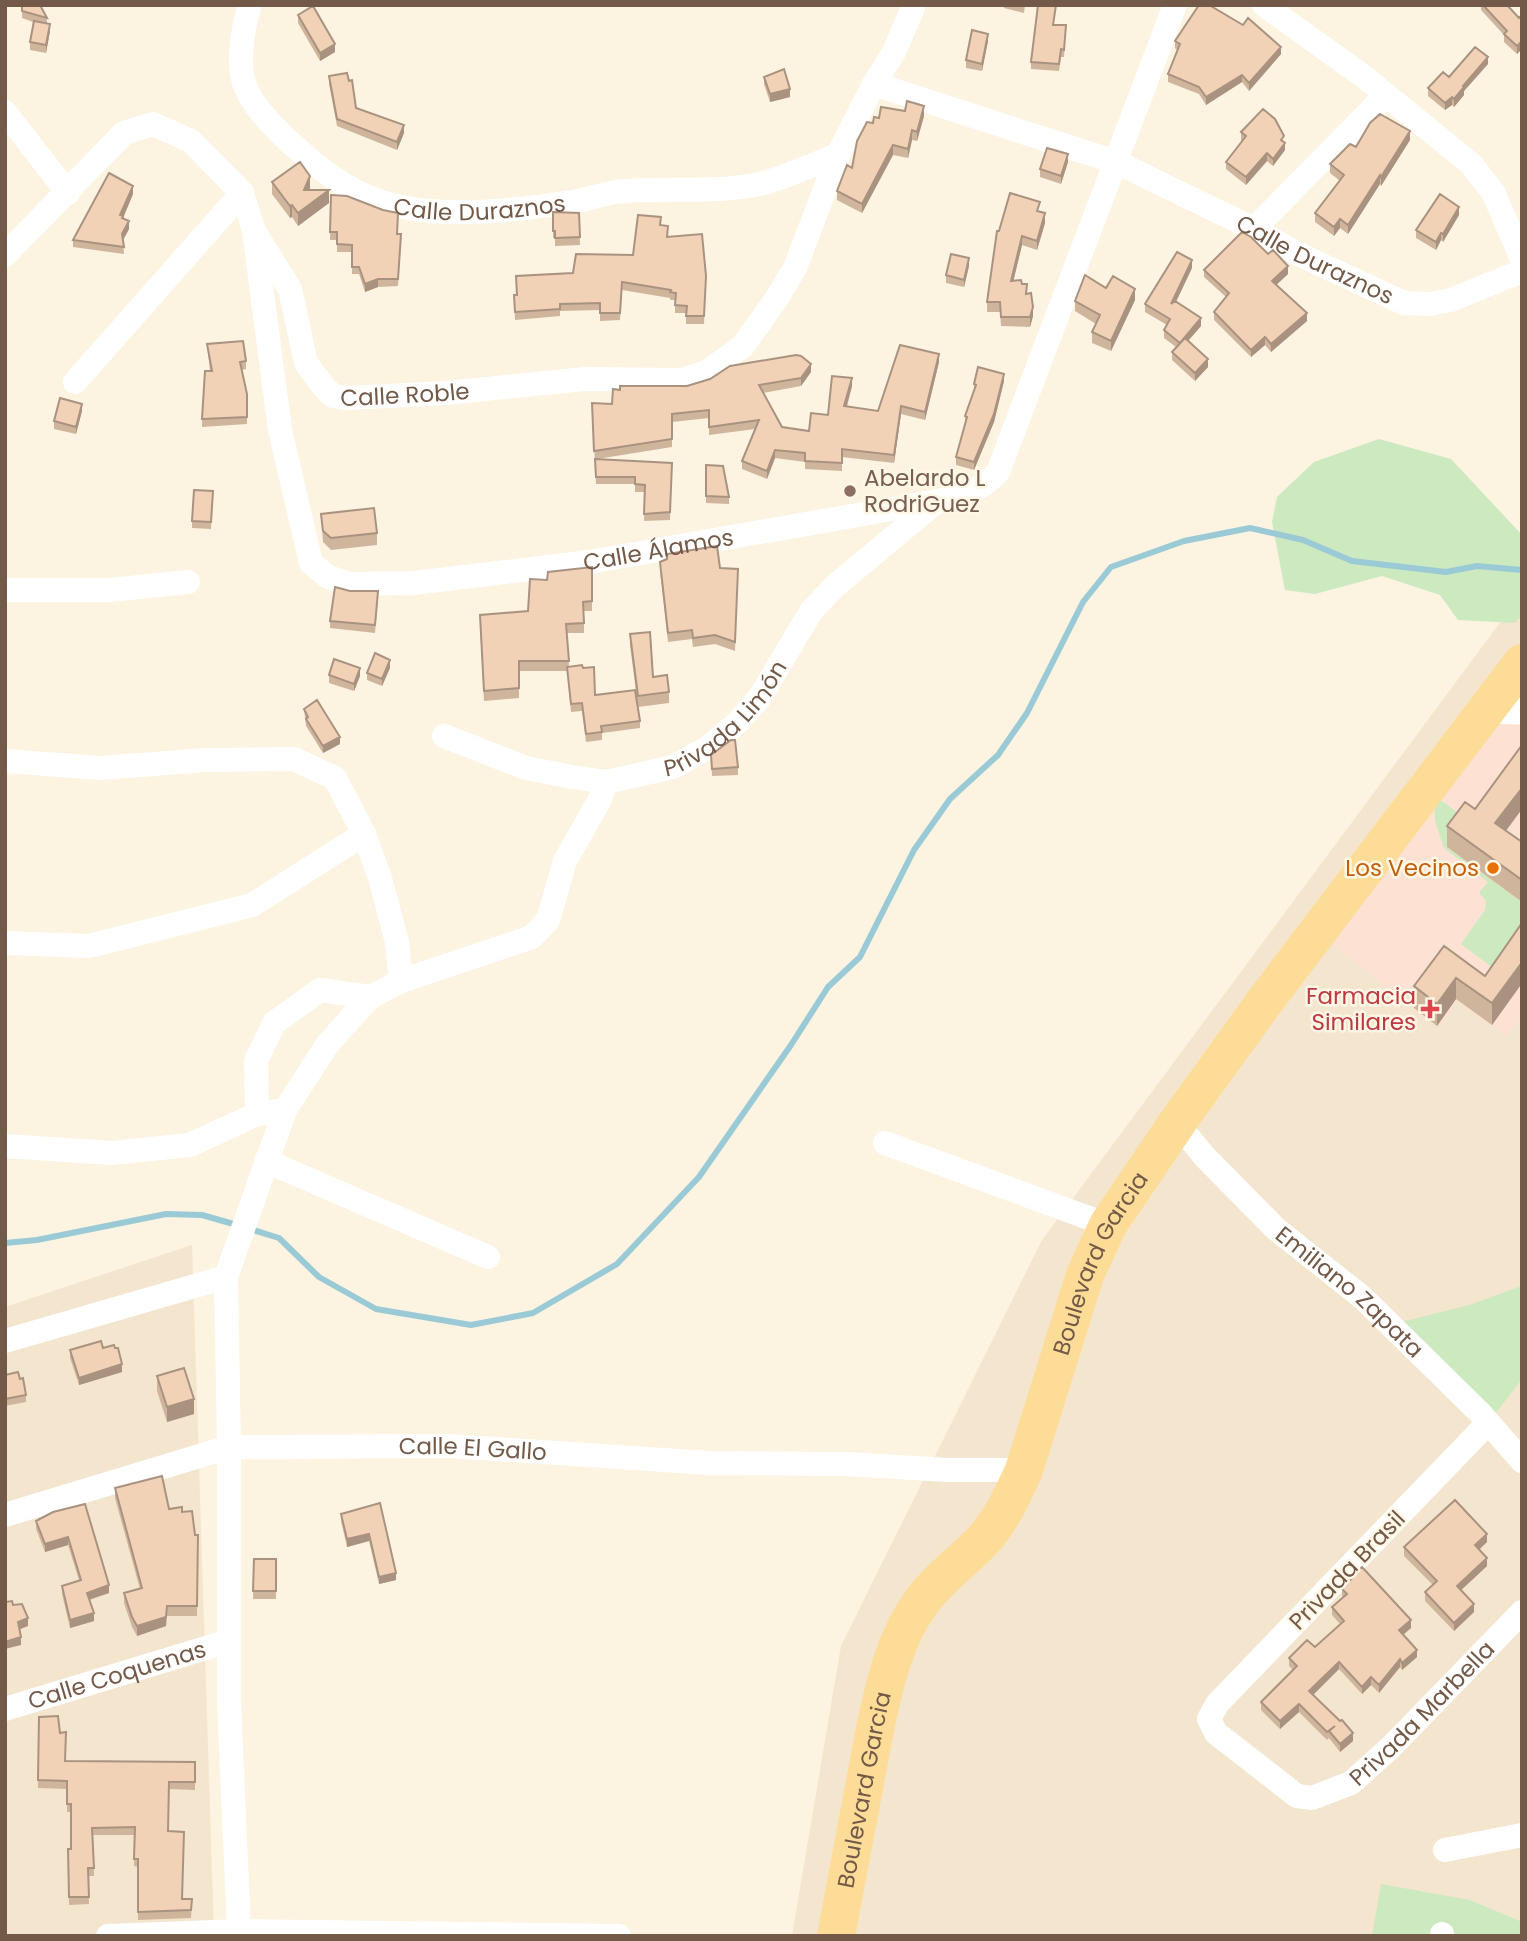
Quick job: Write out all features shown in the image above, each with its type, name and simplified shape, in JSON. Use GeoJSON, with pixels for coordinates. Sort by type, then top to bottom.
{"type":"FeatureCollection","features":[{"type":"Feature","properties":{"kind":"main road","name":"Boulevard Garcia"},"geometry":{"type":"LineString","coordinates":[[836,1936],[876,1724],[903,1631],[921,1602],[998,1523],[1024,1470],[1085,1275],[1108,1225],[1262,1005],[1505,707],[1522,663]]}},
{"type":"Feature","properties":{"kind":"street","name":"Calle Duraznos"},"geometry":{"type":"LineString","coordinates":[[250,5],[241,53],[244,86],[262,115],[332,178],[366,197],[394,206],[450,214],[565,203],[617,192],[701,190],[763,183],[838,155]]}},
{"type":"Feature","properties":{"kind":"street"},"geometry":{"type":"LineString","coordinates":[[838,155],[874,83],[894,52],[914,5]]}},
{"type":"Feature","properties":{"kind":"street"},"geometry":{"type":"LineString","coordinates":[[1116,162],[1175,5]]}},
{"type":"Feature","properties":{"kind":"street"},"geometry":{"type":"LineString","coordinates":[[1264,5],[1386,95],[1471,164],[1493,192],[1522,259]]}},
{"type":"Feature","properties":{"kind":"street","name":"Calle Duraznos"},"geometry":{"type":"LineString","coordinates":[[874,83],[1116,162],[1254,229],[1294,252],[1404,303],[1429,304],[1451,300],[1522,271]]}},
{"type":"Feature","properties":{"kind":"street"},"geometry":{"type":"LineString","coordinates":[[1254,229],[1386,95]]}},
{"type":"Feature","properties":{"kind":"street"},"geometry":{"type":"LineString","coordinates":[[5,112],[68,193],[5,255]]}},
{"type":"Feature","properties":{"kind":"street","name":"Calle Roble"},"geometry":{"type":"LineString","coordinates":[[68,193],[124,133],[138,127],[153,124],[191,141],[242,193],[254,231],[290,289],[306,363],[333,396],[348,398],[446,393],[585,379],[683,380],[707,372],[743,346],[777,299],[795,268],[838,155]]}},
{"type":"Feature","properties":{"kind":"street","name":"Calle Álamos"},"geometry":{"type":"LineString","coordinates":[[254,231],[280,430],[311,563],[328,577],[349,584],[414,583],[589,562],[938,501],[984,486],[998,472],[1007,452],[1116,162]]}},
{"type":"Feature","properties":{"kind":"street"},"geometry":{"type":"LineString","coordinates":[[75,382],[242,193]]}},
{"type":"Feature","properties":{"kind":"street","name":"Privada Limón"},"geometry":{"type":"LineString","coordinates":[[443,736],[526,768],[606,782],[673,767],[709,747],[738,722],[760,697],[812,610],[835,586],[938,501]]}},
{"type":"Feature","properties":{"kind":"street"},"geometry":{"type":"LineString","coordinates":[[5,590],[110,590],[188,582]]}},
{"type":"Feature","properties":{"kind":"street"},"geometry":{"type":"LineString","coordinates":[[5,761],[101,768],[207,760],[294,759],[335,778],[364,834],[380,878],[394,929],[401,981]]}},
{"type":"Feature","properties":{"kind":"street"},"geometry":{"type":"LineString","coordinates":[[239,1931],[229,1703],[226,1277],[285,1110],[327,1045],[371,998],[401,981],[532,937],[548,920],[565,861],[599,801],[606,782]]}},
{"type":"Feature","properties":{"kind":"street"},"geometry":{"type":"LineString","coordinates":[[5,943],[89,946],[252,905],[364,834]]}},
{"type":"Feature","properties":{"kind":"street"},"geometry":{"type":"LineString","coordinates":[[257,1114],[256,1061],[274,1023],[320,990],[371,998]]}},
{"type":"Feature","properties":{"kind":"street"},"geometry":{"type":"LineString","coordinates":[[5,1146],[112,1153],[190,1144],[257,1114],[285,1110]]}},
{"type":"Feature","properties":{"kind":"street","name":"Emiliano Zapata"},"geometry":{"type":"LineString","coordinates":[[1177,1123],[1204,1156],[1276,1229],[1363,1298],[1488,1423],[1522,1461]]}},
{"type":"Feature","properties":{"kind":"street"},"geometry":{"type":"LineString","coordinates":[[885,1143],[1108,1225]]}},
{"type":"Feature","properties":{"kind":"street"},"geometry":{"type":"LineString","coordinates":[[266,1161],[488,1257]]}},
{"type":"Feature","properties":{"kind":"street"},"geometry":{"type":"LineString","coordinates":[[5,1341],[226,1277]]}},
{"type":"Feature","properties":{"kind":"street","name":"Privada Brasil"},"geometry":{"type":"LineString","coordinates":[[1312,1798],[1297,1796],[1216,1733],[1209,1719],[1217,1704],[1488,1423]]}},
{"type":"Feature","properties":{"kind":"street","name":"Calle El Gallo"},"geometry":{"type":"LineString","coordinates":[[5,1515],[229,1447],[450,1446],[709,1462],[1024,1470]]}},
{"type":"Feature","properties":{"kind":"street","name":"Privada Marbella"},"geometry":{"type":"LineString","coordinates":[[1312,1798],[1351,1783],[1391,1747],[1522,1612]]}},
{"type":"Feature","properties":{"kind":"street","name":"Calle Coquenas"},"geometry":{"type":"LineString","coordinates":[[5,1709],[229,1640]]}},
{"type":"Feature","properties":{"kind":"street"},"geometry":{"type":"LineString","coordinates":[[1445,1850],[1522,1835]]}},
{"type":"Feature","properties":{"kind":"street"},"geometry":{"type":"LineString","coordinates":[[108,1936],[239,1931],[619,1936]]}},
{"type":"Feature","properties":{"kind":"shaded area"},"geometry":{"type":"Polygon","coordinates":[[[1522,593],[1522,1936],[792,1936],[841,1646],[1042,1240],[1522,593]]]}},
{"type":"Feature","properties":{"kind":"shaded area"},"geometry":{"type":"Polygon","coordinates":[[[1489,721],[1522,721],[1522,1015],[1507,1035],[1456,1001],[1440,1028],[1327,940],[1489,721]]]}},
{"type":"Feature","properties":{"kind":"shaded area"},"geometry":{"type":"Polygon","coordinates":[[[192,1245],[214,1936],[5,1936],[5,1307],[192,1245]]]}},
{"type":"Feature","properties":{"kind":"green space"},"geometry":{"type":"Polygon","coordinates":[[[1379,439],[1451,459],[1522,535],[1522,615],[1515,623],[1458,620],[1440,595],[1382,576],[1315,594],[1285,590],[1272,522],[1277,497],[1314,462],[1379,439]]]}},
{"type":"Feature","properties":{"kind":"green space"},"geometry":{"type":"Polygon","coordinates":[[[1434,795],[1466,819],[1448,848],[1522,902],[1522,944],[1501,974],[1461,944],[1485,910],[1486,900],[1479,893],[1488,882],[1444,848],[1435,821],[1434,795]]]}},
{"type":"Feature","properties":{"kind":"green space"},"geometry":{"type":"Polygon","coordinates":[[[1522,1286],[1522,1379],[1488,1423],[1390,1325],[1469,1305],[1522,1286]]]}},
{"type":"Feature","properties":{"kind":"green space"},"geometry":{"type":"Polygon","coordinates":[[[1381,1884],[1470,1900],[1522,1922],[1522,1936],[1372,1936],[1381,1884]]]}},
{"type":"Feature","properties":{"kind":"building"},"geometry":{"type":"Polygon","coordinates":[[[22,5],[40,5],[47,18],[22,11],[22,5]]]}},
{"type":"Feature","properties":{"kind":"building"},"geometry":{"type":"Polygon","coordinates":[[[1038,5],[1056,5],[1053,25],[1066,25],[1064,50],[1061,49],[1059,64],[1031,62],[1038,5]]]}},
{"type":"Feature","properties":{"kind":"building"},"geometry":{"type":"Polygon","coordinates":[[[1199,5],[1209,5],[1243,25],[1248,18],[1281,47],[1249,83],[1242,75],[1206,97],[1199,87],[1168,74],[1180,44],[1175,41],[1199,5]]]}},
{"type":"Feature","properties":{"kind":"building"},"geometry":{"type":"Polygon","coordinates":[[[1483,5],[1507,5],[1519,18],[1522,15],[1522,44],[1521,42],[1517,46],[1504,34],[1507,31],[1483,5]]]}},
{"type":"Feature","properties":{"kind":"building"},"geometry":{"type":"Polygon","coordinates":[[[313,6],[335,44],[320,53],[298,15],[313,6]]]}},
{"type":"Feature","properties":{"kind":"building"},"geometry":{"type":"Polygon","coordinates":[[[34,21],[50,24],[46,45],[30,42],[34,21]]]}},
{"type":"Feature","properties":{"kind":"building"},"geometry":{"type":"Polygon","coordinates":[[[972,30],[988,34],[982,64],[966,60],[972,30]]]}},
{"type":"Feature","properties":{"kind":"building"},"geometry":{"type":"Polygon","coordinates":[[[1475,47],[1488,57],[1454,99],[1452,97],[1445,103],[1428,88],[1443,72],[1449,77],[1475,47]]]}},
{"type":"Feature","properties":{"kind":"building"},"geometry":{"type":"Polygon","coordinates":[[[784,69],[790,89],[770,94],[764,77],[784,69]]]}},
{"type":"Feature","properties":{"kind":"building"},"geometry":{"type":"Polygon","coordinates":[[[347,73],[349,81],[352,80],[356,108],[404,125],[397,142],[337,119],[329,76],[347,73]]]}},
{"type":"Feature","properties":{"kind":"building"},"geometry":{"type":"Polygon","coordinates":[[[907,101],[924,106],[917,132],[912,130],[908,149],[893,145],[862,204],[837,191],[847,165],[852,168],[857,141],[867,122],[873,123],[874,117],[879,118],[881,107],[905,111],[907,101]]]}},
{"type":"Feature","properties":{"kind":"building"},"geometry":{"type":"Polygon","coordinates":[[[1263,109],[1275,119],[1284,136],[1281,140],[1285,143],[1273,159],[1267,153],[1246,177],[1226,162],[1246,136],[1241,132],[1263,109]]]}},
{"type":"Feature","properties":{"kind":"building"},"geometry":{"type":"Polygon","coordinates":[[[1380,114],[1410,131],[1348,225],[1340,219],[1334,227],[1315,213],[1344,175],[1330,164],[1350,144],[1356,147],[1370,123],[1380,114]]]}},
{"type":"Feature","properties":{"kind":"building"},"geometry":{"type":"Polygon","coordinates":[[[1047,148],[1068,154],[1061,176],[1040,169],[1047,148]]]}},
{"type":"Feature","properties":{"kind":"building"},"geometry":{"type":"Polygon","coordinates":[[[300,162],[310,176],[304,190],[329,190],[298,213],[272,182],[300,162]]]}},
{"type":"Feature","properties":{"kind":"building"},"geometry":{"type":"Polygon","coordinates":[[[109,173],[133,186],[120,215],[129,221],[122,234],[124,247],[73,240],[109,173]]]}},
{"type":"Feature","properties":{"kind":"building"},"geometry":{"type":"Polygon","coordinates":[[[1010,193],[1040,202],[1037,211],[1045,213],[1037,241],[1022,236],[1011,281],[1021,280],[1022,284],[1027,284],[1026,294],[1031,293],[1033,307],[1030,317],[1001,317],[1000,302],[987,302],[997,231],[1010,193]]]}},
{"type":"Feature","properties":{"kind":"building"},"geometry":{"type":"Polygon","coordinates":[[[1440,194],[1459,207],[1436,242],[1416,230],[1440,194]]]}},
{"type":"Feature","properties":{"kind":"building"},"geometry":{"type":"Polygon","coordinates":[[[331,195],[347,196],[398,213],[397,234],[401,234],[398,279],[378,279],[365,284],[359,267],[352,267],[352,245],[337,244],[337,232],[330,232],[331,195]]]}},
{"type":"Feature","properties":{"kind":"building"},"geometry":{"type":"Polygon","coordinates":[[[553,212],[579,213],[580,237],[555,238],[553,212]]]}},
{"type":"Feature","properties":{"kind":"building"},"geometry":{"type":"Polygon","coordinates":[[[638,215],[661,217],[660,225],[668,226],[667,237],[702,234],[706,276],[704,316],[686,316],[687,306],[675,305],[676,293],[670,292],[671,290],[622,282],[620,313],[600,313],[600,303],[560,304],[560,309],[515,312],[516,276],[573,273],[576,254],[633,255],[638,215]]]}},
{"type":"Feature","properties":{"kind":"building"},"geometry":{"type":"Polygon","coordinates":[[[1242,232],[1268,254],[1273,250],[1288,266],[1272,281],[1307,313],[1271,344],[1265,337],[1251,350],[1214,312],[1229,293],[1204,270],[1242,232]]]}},
{"type":"Feature","properties":{"kind":"building"},"geometry":{"type":"Polygon","coordinates":[[[1177,252],[1192,260],[1171,304],[1175,301],[1201,318],[1180,343],[1164,330],[1170,319],[1145,304],[1177,252]]]}},
{"type":"Feature","properties":{"kind":"building"},"geometry":{"type":"Polygon","coordinates":[[[951,254],[969,258],[964,280],[946,275],[951,254]]]}},
{"type":"Feature","properties":{"kind":"building"},"geometry":{"type":"Polygon","coordinates":[[[1085,275],[1106,288],[1113,276],[1135,289],[1111,341],[1092,332],[1100,315],[1075,301],[1085,275]]]}},
{"type":"Feature","properties":{"kind":"building"},"geometry":{"type":"Polygon","coordinates":[[[1185,338],[1208,359],[1195,373],[1172,352],[1185,338]]]}},
{"type":"Feature","properties":{"kind":"building"},"geometry":{"type":"Polygon","coordinates":[[[243,341],[246,361],[240,362],[247,394],[247,417],[202,419],[205,371],[212,371],[207,344],[243,341]]]}},
{"type":"Feature","properties":{"kind":"building"},"geometry":{"type":"Polygon","coordinates":[[[900,345],[939,354],[925,412],[901,406],[894,455],[842,449],[842,463],[805,461],[805,453],[775,450],[767,471],[742,461],[759,420],[709,427],[709,410],[672,414],[672,439],[594,451],[592,403],[612,404],[613,389],[620,390],[620,386],[687,386],[710,379],[730,366],[796,355],[811,364],[801,378],[759,385],[782,427],[809,431],[811,413],[828,415],[832,376],[852,378],[844,406],[878,411],[900,345]]]}},
{"type":"Feature","properties":{"kind":"building"},"geometry":{"type":"Polygon","coordinates":[[[978,367],[1004,374],[994,414],[974,462],[956,457],[967,417],[965,416],[976,385],[978,367]]]}},
{"type":"Feature","properties":{"kind":"building"},"geometry":{"type":"Polygon","coordinates":[[[60,398],[82,404],[76,427],[54,421],[60,398]]]}},
{"type":"Feature","properties":{"kind":"building"},"geometry":{"type":"Polygon","coordinates":[[[595,459],[672,463],[670,512],[644,514],[645,485],[635,484],[635,477],[596,477],[595,459]]]}},
{"type":"Feature","properties":{"kind":"building"},"geometry":{"type":"Polygon","coordinates":[[[706,465],[723,466],[729,497],[706,496],[706,465]]]}},
{"type":"Feature","properties":{"kind":"building"},"geometry":{"type":"Polygon","coordinates":[[[194,490],[213,491],[211,522],[192,521],[194,490]]]}},
{"type":"Feature","properties":{"kind":"building"},"geometry":{"type":"Polygon","coordinates":[[[374,508],[377,533],[331,538],[323,531],[321,514],[374,508]]]}},
{"type":"Feature","properties":{"kind":"building"},"geometry":{"type":"Polygon","coordinates":[[[717,546],[720,568],[738,569],[735,642],[715,635],[693,638],[692,630],[668,633],[660,562],[667,559],[667,554],[717,546]]]}},
{"type":"Feature","properties":{"kind":"building"},"geometry":{"type":"Polygon","coordinates":[[[592,567],[592,601],[583,602],[584,623],[566,624],[569,661],[519,661],[519,688],[484,691],[480,615],[528,611],[530,579],[547,580],[548,572],[592,567]]]}},
{"type":"Feature","properties":{"kind":"building"},"geometry":{"type":"Polygon","coordinates":[[[335,587],[350,591],[378,591],[375,625],[330,621],[335,587]]]}},
{"type":"Feature","properties":{"kind":"building"},"geometry":{"type":"Polygon","coordinates":[[[650,632],[653,677],[667,675],[669,692],[638,696],[630,634],[650,632]]]}},
{"type":"Feature","properties":{"kind":"building"},"geometry":{"type":"Polygon","coordinates":[[[375,653],[390,660],[382,679],[367,673],[375,653]]]}},
{"type":"Feature","properties":{"kind":"building"},"geometry":{"type":"Polygon","coordinates":[[[334,659],[360,668],[354,684],[329,675],[334,659]]]}},
{"type":"Feature","properties":{"kind":"building"},"geometry":{"type":"Polygon","coordinates":[[[582,665],[583,668],[594,667],[595,695],[635,690],[640,721],[601,726],[602,732],[586,734],[582,703],[571,704],[567,667],[582,665]]]}},
{"type":"Feature","properties":{"kind":"building"},"geometry":{"type":"Polygon","coordinates":[[[317,700],[340,737],[323,746],[306,719],[308,717],[304,709],[317,700]]]}},
{"type":"Feature","properties":{"kind":"building"},"geometry":{"type":"Polygon","coordinates":[[[731,740],[735,740],[738,767],[712,769],[711,755],[731,740]]]}},
{"type":"Feature","properties":{"kind":"building"},"geometry":{"type":"Polygon","coordinates":[[[1522,745],[1522,788],[1495,823],[1522,842],[1522,880],[1447,826],[1465,802],[1475,809],[1522,745]]]}},
{"type":"Feature","properties":{"kind":"building"},"geometry":{"type":"Polygon","coordinates":[[[1522,923],[1522,966],[1520,965],[1492,1003],[1456,978],[1437,1004],[1414,986],[1444,946],[1485,976],[1522,923]]]}},
{"type":"Feature","properties":{"kind":"building"},"geometry":{"type":"Polygon","coordinates":[[[101,1341],[103,1348],[114,1345],[118,1348],[122,1364],[79,1378],[70,1350],[101,1341]]]}},
{"type":"Feature","properties":{"kind":"building"},"geometry":{"type":"Polygon","coordinates":[[[184,1368],[194,1399],[167,1407],[157,1376],[184,1368]]]}},
{"type":"Feature","properties":{"kind":"building"},"geometry":{"type":"Polygon","coordinates":[[[18,1372],[20,1379],[23,1378],[26,1395],[5,1399],[5,1375],[18,1372]]]}},
{"type":"Feature","properties":{"kind":"building"},"geometry":{"type":"Polygon","coordinates":[[[162,1476],[169,1509],[182,1507],[182,1512],[192,1511],[195,1535],[198,1535],[197,1606],[167,1606],[166,1617],[137,1626],[124,1593],[142,1588],[115,1488],[162,1476]]]}},
{"type":"Feature","properties":{"kind":"building"},"geometry":{"type":"Polygon","coordinates":[[[1455,1500],[1487,1534],[1475,1545],[1487,1558],[1457,1586],[1474,1604],[1454,1623],[1425,1592],[1437,1581],[1404,1547],[1455,1500]]]}},
{"type":"Feature","properties":{"kind":"building"},"geometry":{"type":"Polygon","coordinates":[[[380,1503],[396,1573],[379,1577],[369,1534],[347,1539],[341,1514],[380,1503]]]}},
{"type":"Feature","properties":{"kind":"building"},"geometry":{"type":"Polygon","coordinates":[[[85,1504],[109,1585],[87,1593],[94,1613],[70,1620],[62,1586],[81,1580],[68,1537],[45,1544],[36,1521],[53,1512],[85,1504]]]}},
{"type":"Feature","properties":{"kind":"building"},"geometry":{"type":"Polygon","coordinates":[[[254,1559],[276,1559],[276,1591],[253,1591],[254,1559]]]}},
{"type":"Feature","properties":{"kind":"building"},"geometry":{"type":"Polygon","coordinates":[[[1362,1567],[1411,1620],[1399,1630],[1417,1650],[1402,1663],[1400,1659],[1379,1685],[1371,1677],[1362,1687],[1339,1662],[1309,1691],[1353,1733],[1340,1744],[1329,1731],[1335,1726],[1327,1732],[1299,1704],[1280,1721],[1261,1702],[1297,1666],[1289,1658],[1307,1640],[1315,1647],[1344,1621],[1332,1607],[1347,1594],[1342,1589],[1362,1567]]]}},
{"type":"Feature","properties":{"kind":"building"},"geometry":{"type":"Polygon","coordinates":[[[12,1601],[13,1605],[22,1604],[28,1618],[18,1622],[21,1637],[5,1642],[5,1602],[12,1601]]]}},
{"type":"Feature","properties":{"kind":"building"},"geometry":{"type":"Polygon","coordinates":[[[58,1716],[60,1733],[66,1732],[65,1761],[195,1762],[195,1782],[169,1782],[168,1831],[184,1832],[182,1899],[192,1899],[191,1910],[138,1912],[138,1859],[134,1859],[135,1827],[92,1828],[94,1868],[88,1868],[89,1897],[69,1897],[71,1804],[67,1804],[67,1781],[38,1780],[39,1717],[58,1716]]]}},
{"type":"Feature","properties":{"kind":"waterway"},"geometry":{"type":"LineString","coordinates":[[250,1229],[279,1238],[319,1277],[376,1309],[471,1325],[533,1313],[617,1264],[699,1177],[828,987],[860,957],[914,850],[950,799],[998,755],[1027,713],[1083,602],[1111,567],[1184,541],[1250,528],[1303,540],[1352,561],[1446,572],[1477,566],[1522,570]]}},
{"type":"Feature","properties":{"kind":"waterway"},"geometry":{"type":"LineString","coordinates":[[5,1243],[37,1240],[166,1214],[202,1215],[237,1225]]}},
{"type":"Feature","properties":{"kind":"place","name":"Abelardo L RodriGuez"},"geometry":{"type":"Point","coordinates":[850,491]}},
{"type":"Feature","properties":{"kind":"place","name":"Los Vecinos"},"geometry":{"type":"Point","coordinates":[1493,868]}},
{"type":"Feature","properties":{"kind":"place","name":"Farmacia Similares"},"geometry":{"type":"Point","coordinates":[1430,1009]}}]}
